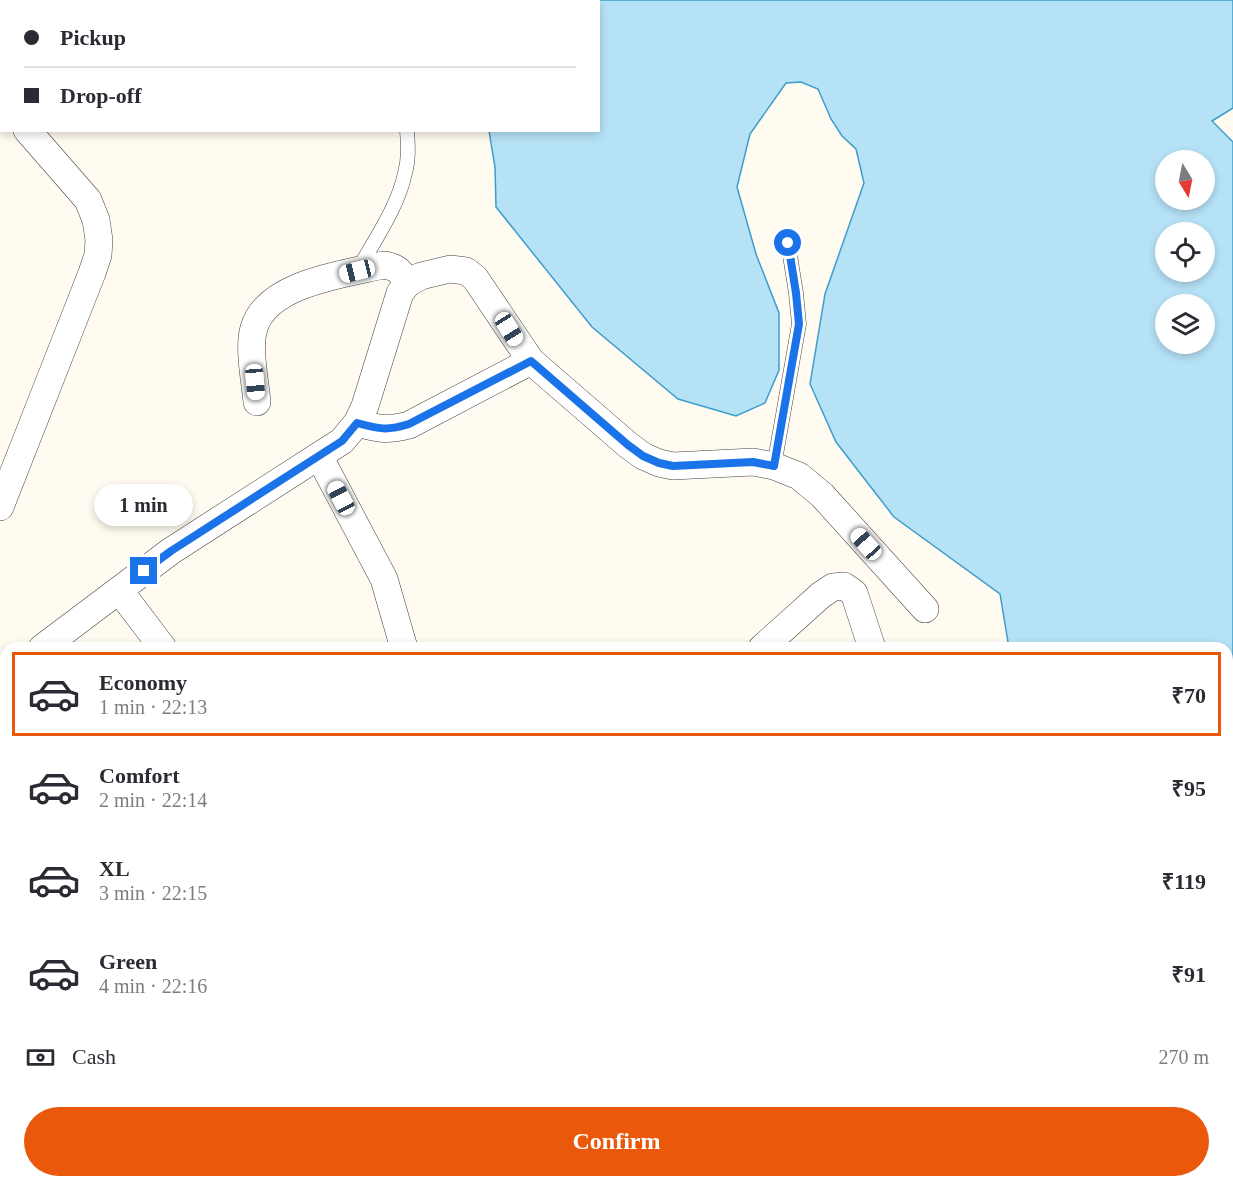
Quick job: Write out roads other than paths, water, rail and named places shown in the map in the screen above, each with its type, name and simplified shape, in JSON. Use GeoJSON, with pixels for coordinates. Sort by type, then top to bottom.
{"type":"FeatureCollection","features":[{"type":"Feature","properties":{"kind":"street"},"geometry":{"type":"LineString","coordinates":[[0,507],[98,255],[99,240],[96,220],[88,200],[29,132]]}},
{"type":"Feature","properties":{"kind":"street"},"geometry":{"type":"LineString","coordinates":[[257,402],[252,342],[254,327],[271,303],[300,285],[382,265],[392,266],[400,271],[408,283]]}},
{"type":"Feature","properties":{"kind":"street"},"geometry":{"type":"LineString","coordinates":[[50,642],[171,551],[342,441],[357,423],[365,406],[400,293],[408,283],[421,276],[450,269],[466,271],[475,278],[531,361],[643,456],[673,466],[753,462],[774,466],[799,476],[822,495],[925,609]]}},
{"type":"Feature","properties":{"kind":"street"},"geometry":{"type":"LineString","coordinates":[[357,423],[379,429],[393,429],[409,424],[531,361]]}},
{"type":"Feature","properties":{"kind":"street"},"geometry":{"type":"LineString","coordinates":[[319,456],[384,579],[402,642]]}},
{"type":"Feature","properties":{"kind":"street"},"geometry":{"type":"LineString","coordinates":[[769,642],[821,595],[833,587],[844,586],[854,593],[870,642]]}},
{"type":"Feature","properties":{"kind":"street"},"geometry":{"type":"LineString","coordinates":[[119,590],[158,642]]}},
{"type":"Feature","properties":{"kind":"lane"},"geometry":{"type":"LineString","coordinates":[[357,271],[399,194],[406,171],[407,132]]}},
{"type":"Feature","properties":{"kind":"lane"},"geometry":{"type":"LineString","coordinates":[[774,466],[799,324],[788,243]]}},
{"type":"Feature","properties":{"kind":"water"},"geometry":{"type":"Polygon","coordinates":[[[600,0],[1233,0],[1233,108],[1212,121],[1233,142],[1233,642],[1008,642],[1000,594],[894,517],[836,442],[810,384],[825,294],[864,183],[856,149],[842,136],[831,119],[818,89],[801,82],[786,83],[750,134],[737,187],[756,254],[779,313],[779,370],[765,403],[736,416],[678,399],[592,327],[496,207],[495,167],[489,132],[600,132],[600,0]]]}}]}
